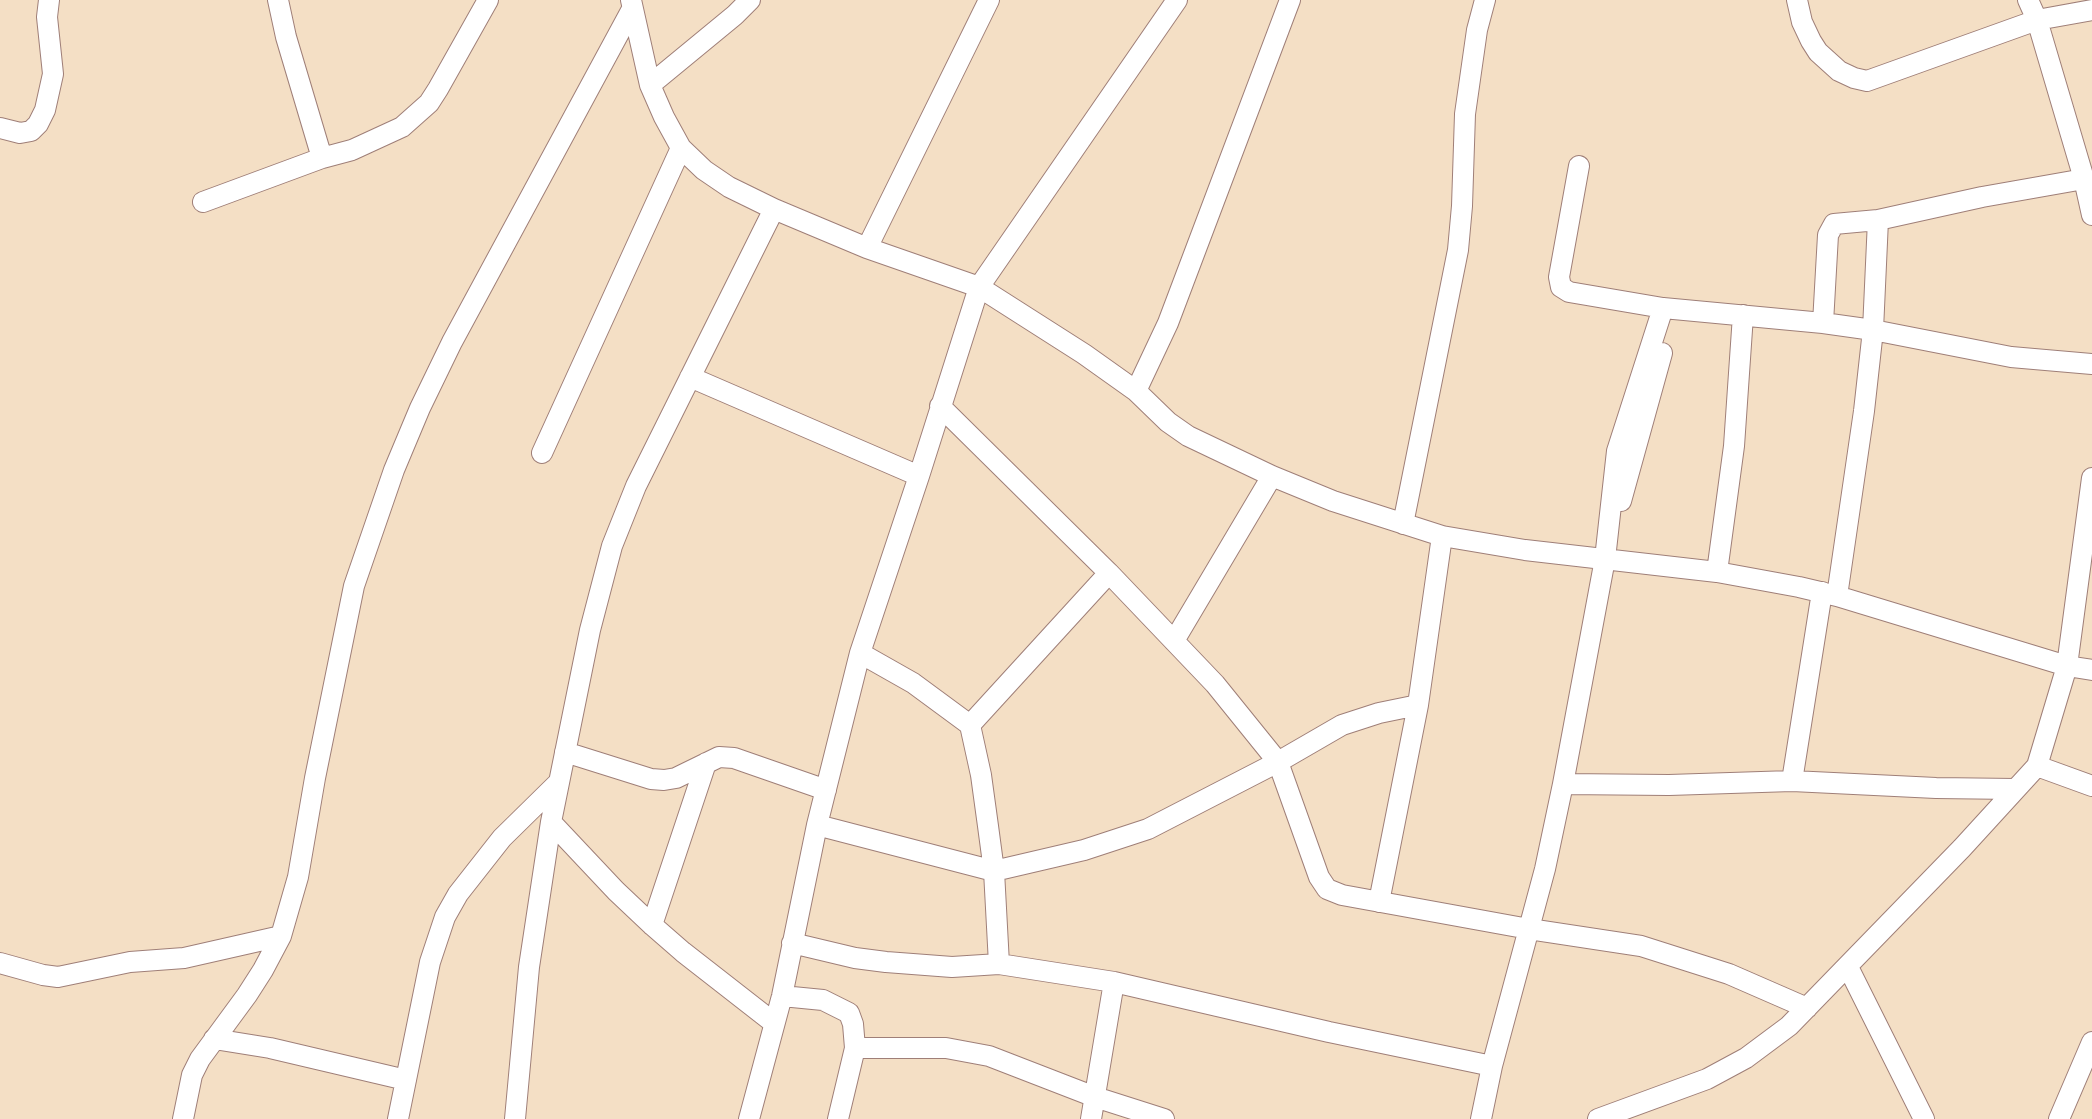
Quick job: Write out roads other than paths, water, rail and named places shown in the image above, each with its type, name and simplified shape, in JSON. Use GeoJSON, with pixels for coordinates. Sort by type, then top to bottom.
{"type":"FeatureCollection","features":[{"type":"Feature","properties":{"kind":"street"},"geometry":{"type":"LineString","coordinates":[[0,128],[20,133],[31,132],[45,110],[53,74],[47,18],[49,0]]}},
{"type":"Feature","properties":{"kind":"street"},"geometry":{"type":"LineString","coordinates":[[278,0],[286,37],[322,158]]}},
{"type":"Feature","properties":{"kind":"street"},"geometry":{"type":"LineString","coordinates":[[203,202],[322,158],[352,150],[402,127],[429,103],[488,0]]}},
{"type":"Feature","properties":{"kind":"street"},"geometry":{"type":"LineString","coordinates":[[650,85],[750,0]]}},
{"type":"Feature","properties":{"kind":"street"},"geometry":{"type":"LineString","coordinates":[[867,248],[989,0]]}},
{"type":"Feature","properties":{"kind":"street"},"geometry":{"type":"LineString","coordinates":[[749,1119],[782,996],[817,825],[860,653],[979,287],[1177,0]]}},
{"type":"Feature","properties":{"kind":"street"},"geometry":{"type":"LineString","coordinates":[[1136,391],[1168,323],[1290,0]]}},
{"type":"Feature","properties":{"kind":"street"},"geometry":{"type":"LineString","coordinates":[[1403,524],[1458,250],[1462,206],[1464,114],[1477,30],[1485,0]]}},
{"type":"Feature","properties":{"kind":"street"},"geometry":{"type":"LineString","coordinates":[[1797,0],[1802,22],[1818,52],[1839,71],[1868,81],[2037,20],[2092,10]]}},
{"type":"Feature","properties":{"kind":"street"},"geometry":{"type":"LineString","coordinates":[[2028,0],[2037,20],[2084,179],[2092,215]]}},
{"type":"Feature","properties":{"kind":"street"},"geometry":{"type":"LineString","coordinates":[[631,4],[650,85],[664,117],[681,148],[704,170],[729,187],[774,209],[867,248],[979,287],[1084,354],[1136,391],[1168,422],[1188,436],[1272,476],[1333,501],[1442,536],[1526,550],[1717,572],[1829,594],[2067,666],[2092,670]]}},
{"type":"Feature","properties":{"kind":"street"},"geometry":{"type":"LineString","coordinates":[[183,1119],[192,1075],[200,1059],[263,970],[281,936],[298,876],[315,778],[354,586],[394,470],[420,408],[452,342],[631,4]]}},
{"type":"Feature","properties":{"kind":"street"},"geometry":{"type":"LineString","coordinates":[[542,453],[681,148]]}},
{"type":"Feature","properties":{"kind":"street"},"geometry":{"type":"LineString","coordinates":[[1579,166],[1559,278],[1561,287],[1569,292],[1669,309],[1823,322],[2012,357],[2092,364]]}},
{"type":"Feature","properties":{"kind":"street"},"geometry":{"type":"LineString","coordinates":[[1823,322],[1829,230],[1834,224],[1878,220],[1982,197],[2084,179]]}},
{"type":"Feature","properties":{"kind":"street"},"geometry":{"type":"LineString","coordinates":[[515,1119],[529,967],[551,822],[590,630],[612,546],[636,486],[774,209]]}},
{"type":"Feature","properties":{"kind":"street"},"geometry":{"type":"LineString","coordinates":[[1792,781],[1864,411],[1874,330],[1878,220]]}},
{"type":"Feature","properties":{"kind":"street"},"geometry":{"type":"LineString","coordinates":[[1481,1119],[1492,1066],[1529,929],[1563,784],[1605,559],[1617,451],[1669,309]]}},
{"type":"Feature","properties":{"kind":"street"},"geometry":{"type":"LineString","coordinates":[[1717,572],[1734,446],[1743,315]]}},
{"type":"Feature","properties":{"kind":"street"},"geometry":{"type":"LineString","coordinates":[[690,377],[919,476]]}},
{"type":"Feature","properties":{"kind":"street"},"geometry":{"type":"LineString","coordinates":[[940,406],[1109,573],[1215,684],[1278,762],[1319,877],[1327,889],[1342,895],[1379,902],[1641,946],[1729,974],[1807,1008]]}},
{"type":"Feature","properties":{"kind":"street"},"geometry":{"type":"LineString","coordinates":[[1174,641],[1272,476]]}},
{"type":"Feature","properties":{"kind":"street"},"geometry":{"type":"LineString","coordinates":[[1598,1119],[1707,1078],[1746,1058],[1789,1026],[1962,848],[2037,766],[2067,666],[2091,491]]}},
{"type":"Feature","properties":{"kind":"street"},"geometry":{"type":"LineString","coordinates":[[1379,902],[1418,705],[1442,536]]}},
{"type":"Feature","properties":{"kind":"street"},"geometry":{"type":"LineString","coordinates":[[970,725],[1109,573]]}},
{"type":"Feature","properties":{"kind":"street"},"geometry":{"type":"LineString","coordinates":[[860,653],[913,683],[970,725],[981,775],[994,871],[999,964]]}},
{"type":"Feature","properties":{"kind":"street"},"geometry":{"type":"LineString","coordinates":[[817,825],[994,871],[1129,837],[1168,820],[1278,762],[1342,725],[1379,713],[1418,705]]}},
{"type":"Feature","properties":{"kind":"street"},"geometry":{"type":"LineString","coordinates":[[565,752],[664,780],[676,778],[719,757],[734,758],[826,790]]}},
{"type":"Feature","properties":{"kind":"street"},"geometry":{"type":"LineString","coordinates":[[652,925],[706,763]]}},
{"type":"Feature","properties":{"kind":"street"},"geometry":{"type":"LineString","coordinates":[[2037,766],[2092,786]]}},
{"type":"Feature","properties":{"kind":"street"},"geometry":{"type":"LineString","coordinates":[[1563,784],[1669,785],[1792,781],[1936,788],[2015,789]]}},
{"type":"Feature","properties":{"kind":"street"},"geometry":{"type":"LineString","coordinates":[[398,1119],[430,962],[445,917],[458,894],[502,838],[559,782]]}},
{"type":"Feature","properties":{"kind":"street"},"geometry":{"type":"LineString","coordinates":[[551,822],[616,891],[652,925],[706,971],[774,1023]]}},
{"type":"Feature","properties":{"kind":"street"},"geometry":{"type":"LineString","coordinates":[[0,963],[58,977],[130,962],[184,958],[281,936]]}},
{"type":"Feature","properties":{"kind":"street"},"geometry":{"type":"LineString","coordinates":[[792,943],[855,958],[886,962],[952,967],[999,964],[1114,982],[1329,1032],[1492,1066]]}},
{"type":"Feature","properties":{"kind":"street"},"geometry":{"type":"LineString","coordinates":[[1848,967],[1924,1119]]}},
{"type":"Feature","properties":{"kind":"street"},"geometry":{"type":"LineString","coordinates":[[1091,1119],[1114,982]]}},
{"type":"Feature","properties":{"kind":"street"},"geometry":{"type":"LineString","coordinates":[[782,996],[823,1000],[849,1012],[854,1024],[855,1048],[838,1119]]}},
{"type":"Feature","properties":{"kind":"street"},"geometry":{"type":"LineString","coordinates":[[214,1039],[270,1048],[405,1080]]}},
{"type":"Feature","properties":{"kind":"street"},"geometry":{"type":"LineString","coordinates":[[2059,1119],[2092,1042]]}},
{"type":"Feature","properties":{"kind":"street"},"geometry":{"type":"LineString","coordinates":[[855,1048],[946,1048],[989,1056],[1095,1097],[1164,1119]]}}]}
